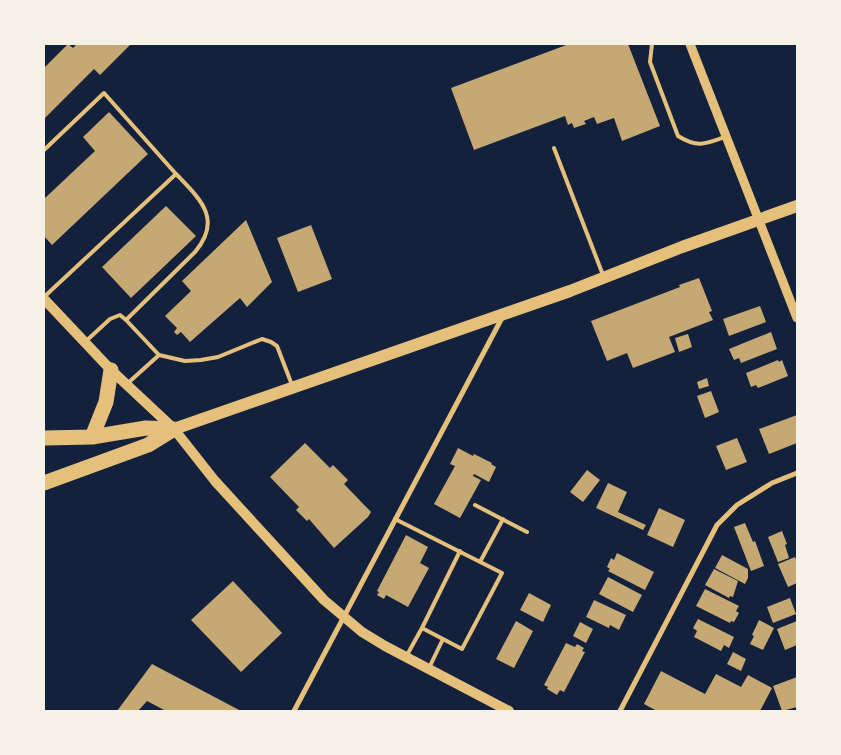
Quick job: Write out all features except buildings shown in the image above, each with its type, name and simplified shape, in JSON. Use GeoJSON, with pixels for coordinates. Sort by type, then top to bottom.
{"type":"FeatureCollection","features":[{"type":"Feature","properties":{"kind":"highway"},"geometry":{"type":"LineString","coordinates":[[92,437],[106,402],[111,370]]}},
{"type":"Feature","properties":{"kind":"highway"},"geometry":{"type":"LineString","coordinates":[[44,438],[92,437],[146,428],[174,429]]}},
{"type":"Feature","properties":{"kind":"highway"},"geometry":{"type":"LineString","coordinates":[[44,483],[148,446],[174,429]]}},
{"type":"Feature","properties":{"kind":"main road"},"geometry":{"type":"LineString","coordinates":[[174,429],[504,314],[797,206]]}},
{"type":"Feature","properties":{"kind":"main road"},"geometry":{"type":"LineString","coordinates":[[44,298],[111,370],[174,429],[215,481],[324,600],[343,617],[362,632],[406,658],[509,711]]}},
{"type":"Feature","properties":{"kind":"street"},"geometry":{"type":"LineString","coordinates":[[690,44],[797,318]]}},
{"type":"Feature","properties":{"kind":"street"},"geometry":{"type":"LineString","coordinates":[[294,711],[504,314]]}},
{"type":"Feature","properties":{"kind":"street"},"geometry":{"type":"LineString","coordinates":[[620,711],[716,525],[737,505],[772,483],[797,473]]}},
{"type":"Feature","properties":{"kind":"lane"},"geometry":{"type":"LineString","coordinates":[[652,44],[650,62],[678,136],[689,144],[708,143],[726,136]]}},
{"type":"Feature","properties":{"kind":"lane"},"geometry":{"type":"LineString","coordinates":[[44,150],[104,92],[201,200],[207,216],[207,232],[203,242],[126,320]]}},
{"type":"Feature","properties":{"kind":"lane"},"geometry":{"type":"LineString","coordinates":[[554,148],[604,278]]}},
{"type":"Feature","properties":{"kind":"lane"},"geometry":{"type":"LineString","coordinates":[[44,298],[176,174]]}},
{"type":"Feature","properties":{"kind":"lane"},"geometry":{"type":"LineString","coordinates":[[85,342],[115,316],[120,315],[159,355],[186,360],[218,357],[262,339],[278,346],[293,388]]}},
{"type":"Feature","properties":{"kind":"lane"},"geometry":{"type":"LineString","coordinates":[[126,384],[159,355]]}},
{"type":"Feature","properties":{"kind":"lane"},"geometry":{"type":"LineString","coordinates":[[475,505],[527,532]]}},
{"type":"Feature","properties":{"kind":"lane"},"geometry":{"type":"LineString","coordinates":[[395,519],[502,572],[462,649],[422,628]]}},
{"type":"Feature","properties":{"kind":"lane"},"geometry":{"type":"LineString","coordinates":[[480,562],[503,519]]}},
{"type":"Feature","properties":{"kind":"lane"},"geometry":{"type":"LineString","coordinates":[[406,658],[460,551]]}},
{"type":"Feature","properties":{"kind":"lane"},"geometry":{"type":"LineString","coordinates":[[428,669],[443,639]]}}]}
